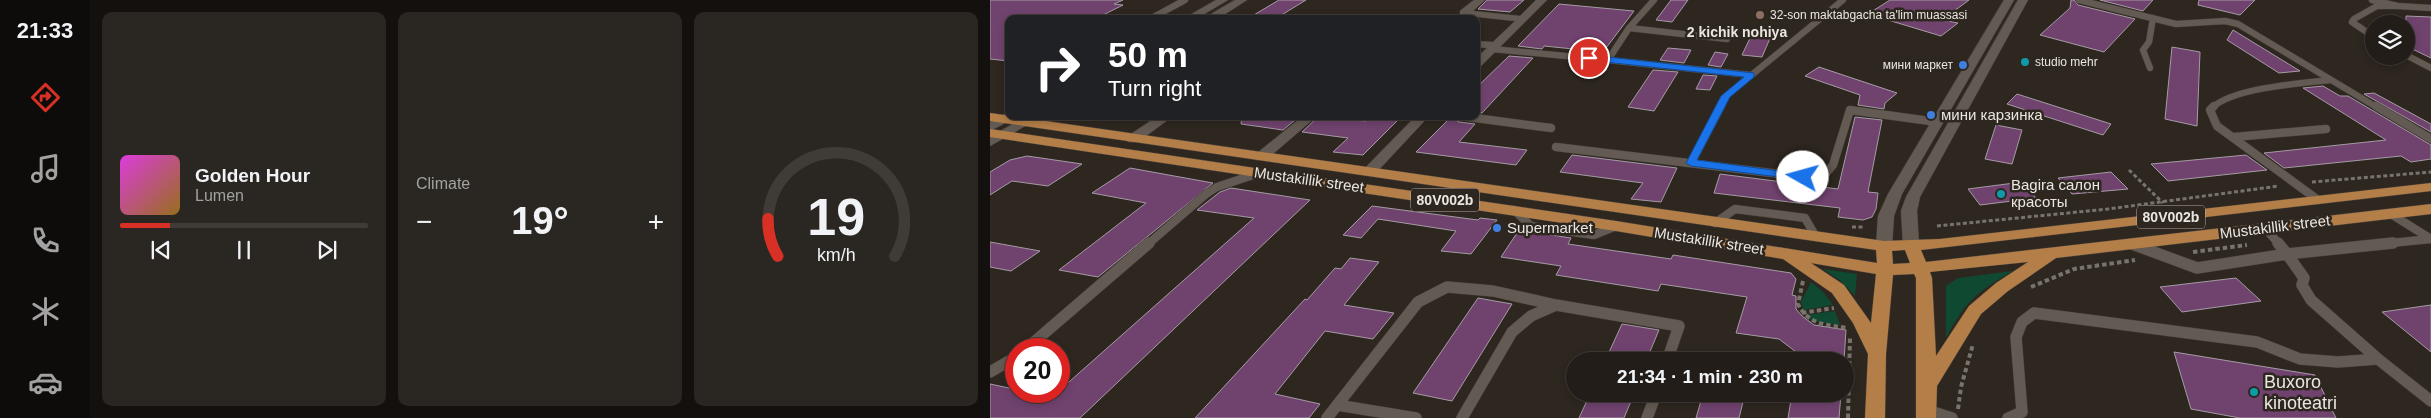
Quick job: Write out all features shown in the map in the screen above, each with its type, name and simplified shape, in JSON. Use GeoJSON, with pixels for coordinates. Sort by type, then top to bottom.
{"type":"FeatureCollection","features":[{"type":"Feature","properties":{"kind":"main road"},"geometry":{"type":"LineString","coordinates":[[1195,15],[1223,0]]}},
{"type":"Feature","properties":{"kind":"main road"},"geometry":{"type":"LineString","coordinates":[[1216,15],[1242,0]]}},
{"type":"Feature","properties":{"kind":"main road"},"geometry":{"type":"LineString","coordinates":[[1480,0],[1464,13],[1523,18]]}},
{"type":"Feature","properties":{"kind":"main road"},"geometry":{"type":"LineString","coordinates":[[1480,61],[1542,0]]}},
{"type":"Feature","properties":{"kind":"main road"},"geometry":{"type":"LineString","coordinates":[[1875,418],[1877,354],[1885,270],[1884,228],[1891,202],[2009,0]]}},
{"type":"Feature","properties":{"kind":"main road"},"geometry":{"type":"LineString","coordinates":[[1926,414],[1928,385],[1924,278],[1911,245],[1908,211],[1913,197],[2023,0]]}},
{"type":"Feature","properties":{"kind":"main road"},"geometry":{"type":"LineString","coordinates":[[1480,45],[1494,47]]}},
{"type":"Feature","properties":{"kind":"main road","name":"Mustakillik street"},"geometry":{"type":"LineString","coordinates":[[990,117],[1005,118]]}},
{"type":"Feature","properties":{"kind":"main road"},"geometry":{"type":"LineString","coordinates":[[990,126],[1005,118]]}},
{"type":"Feature","properties":{"kind":"main road"},"geometry":{"type":"LineString","coordinates":[[994,137],[1030,120]]}},
{"type":"Feature","properties":{"kind":"main road","name":"Mustakillik street"},"geometry":{"type":"LineString","coordinates":[[1037,120],[1132,139],[1884,246],[1940,244],[2431,187]]}},
{"type":"Feature","properties":{"kind":"main road"},"geometry":{"type":"LineString","coordinates":[[1132,139],[1161,120]]}},
{"type":"Feature","properties":{"kind":"main road"},"geometry":{"type":"LineString","coordinates":[[1261,157],[1306,120]]}},
{"type":"Feature","properties":{"kind":"main road"},"geometry":{"type":"LineString","coordinates":[[1369,172],[1419,120]]}},
{"type":"Feature","properties":{"kind":"main road","name":"Mustakillik street"},"geometry":{"type":"LineString","coordinates":[[994,137],[1514,210],[1885,270],[1920,269],[2431,209]]}},
{"type":"Feature","properties":{"kind":"main road"},"geometry":{"type":"LineString","coordinates":[[1782,253],[1838,290],[1861,321],[1877,354]]}},
{"type":"Feature","properties":{"kind":"main road"},"geometry":{"type":"LineString","coordinates":[[1928,385],[1975,310],[2002,287],[2053,253]]}},
{"type":"Feature","properties":{"kind":"lane"},"geometry":{"type":"LineString","coordinates":[[1157,15],[1185,0]]}},
{"type":"Feature","properties":{"kind":"lane"},"geometry":{"type":"LineString","coordinates":[[1608,60],[1629,28],[1654,0]]}},
{"type":"Feature","properties":{"kind":"lane"},"geometry":{"type":"LineString","coordinates":[[1691,163],[1726,96],[1843,0]]}},
{"type":"Feature","properties":{"kind":"lane"},"geometry":{"type":"LineString","coordinates":[[2079,0],[2183,24],[2225,22],[2238,24],[2431,139]]}},
{"type":"Feature","properties":{"kind":"lane"},"geometry":{"type":"LineString","coordinates":[[2372,0],[2398,6]]}},
{"type":"Feature","properties":{"kind":"lane"},"geometry":{"type":"LineString","coordinates":[[2365,32],[2352,22],[2377,6],[2398,6],[2418,3],[2431,8]]}},
{"type":"Feature","properties":{"kind":"lane"},"geometry":{"type":"LineString","coordinates":[[2150,68],[2143,50],[2149,42],[2153,18]]}},
{"type":"Feature","properties":{"kind":"lane"},"geometry":{"type":"LineString","coordinates":[[1629,28],[1726,38]]}},
{"type":"Feature","properties":{"kind":"lane"},"geometry":{"type":"LineString","coordinates":[[1494,47],[1751,75]]}},
{"type":"Feature","properties":{"kind":"lane"},"geometry":{"type":"LineString","coordinates":[[2415,60],[2431,68]]}},
{"type":"Feature","properties":{"kind":"lane"},"geometry":{"type":"LineString","coordinates":[[2318,200],[2218,126],[2210,110],[2219,101],[2272,88],[2330,80]]}},
{"type":"Feature","properties":{"kind":"lane"},"geometry":{"type":"LineString","coordinates":[[1556,147],[1821,179],[1832,165],[1850,110],[1937,122]]}},
{"type":"Feature","properties":{"kind":"lane"},"geometry":{"type":"LineString","coordinates":[[1480,119],[1551,128]]}},
{"type":"Feature","properties":{"kind":"lane"},"geometry":{"type":"LineString","coordinates":[[2234,138],[2326,128]]}},
{"type":"Feature","properties":{"kind":"lane"},"geometry":{"type":"LineString","coordinates":[[1039,338],[1206,194],[1216,187],[1259,173]]}},
{"type":"Feature","properties":{"kind":"lane"},"geometry":{"type":"LineString","coordinates":[[2391,214],[2407,226],[2431,239]]}},
{"type":"Feature","properties":{"kind":"lane"},"geometry":{"type":"LineString","coordinates":[[2265,228],[2304,278],[2302,285],[2311,300],[2378,359],[2431,401]]}},
{"type":"Feature","properties":{"kind":"lane"},"geometry":{"type":"LineString","coordinates":[[2129,244],[2197,268],[2287,254],[2431,239]]}},
{"type":"Feature","properties":{"kind":"lane"},"geometry":{"type":"LineString","coordinates":[[1328,418],[1418,302],[1447,287],[1493,290],[1556,305],[1680,326],[1670,352]]}},
{"type":"Feature","properties":{"kind":"lane"},"geometry":{"type":"LineString","coordinates":[[1462,418],[1512,332],[1531,316],[1556,305]]}},
{"type":"Feature","properties":{"kind":"lane"},"geometry":{"type":"LineString","coordinates":[[2008,418],[2022,412],[2016,337],[2022,322],[2034,313],[2257,342],[2300,359],[2338,362],[2378,359]]}},
{"type":"Feature","properties":{"kind":"lane"},"geometry":{"type":"LineString","coordinates":[[990,372],[1005,363]]}},
{"type":"Feature","properties":{"kind":"lane"},"geometry":{"type":"LineString","coordinates":[[1647,418],[1653,402]]}},
{"type":"Feature","properties":{"kind":"lane"},"geometry":{"type":"LineString","coordinates":[[1337,405],[1416,418]]}},
{"type":"Feature","properties":{"kind":"lane"},"geometry":{"type":"LineString","coordinates":[[1926,414],[1952,418]]}},
{"type":"Feature","properties":{"kind":"path"},"geometry":{"type":"LineString","coordinates":[[2129,170],[2163,203]]}},
{"type":"Feature","properties":{"kind":"path"},"geometry":{"type":"LineString","coordinates":[[1937,226],[2032,218],[2163,203],[2296,184],[2431,172]]}},
{"type":"Feature","properties":{"kind":"path"},"geometry":{"type":"LineString","coordinates":[[2190,252],[2252,245]]}},
{"type":"Feature","properties":{"kind":"path"},"geometry":{"type":"LineString","coordinates":[[2025,290],[2074,269],[2163,255]]}},
{"type":"Feature","properties":{"kind":"path"},"geometry":{"type":"LineString","coordinates":[[1805,276],[1798,301],[1802,313],[1813,323],[1849,328]]}},
{"type":"Feature","properties":{"kind":"path"},"geometry":{"type":"LineString","coordinates":[[1802,313],[1840,308],[1838,304]]}},
{"type":"Feature","properties":{"kind":"path"},"geometry":{"type":"LineString","coordinates":[[1847,323],[1851,348],[1848,418]]}},
{"type":"Feature","properties":{"kind":"path"},"geometry":{"type":"LineString","coordinates":[[1957,418],[1961,387],[1977,336]]}},
{"type":"Feature","properties":{"kind":"green space"},"geometry":{"type":"Polygon","coordinates":[[[1823,269],[1857,274],[1855,296],[1841,281],[1823,269]]]}},
{"type":"Feature","properties":{"kind":"green space"},"geometry":{"type":"Polygon","coordinates":[[[2013,271],[1981,291],[1966,306],[1946,338],[1946,286],[1958,278],[2013,271]]]}},
{"type":"Feature","properties":{"kind":"green space"},"geometry":{"type":"Polygon","coordinates":[[[1811,282],[1823,292],[1833,305],[1804,310],[1801,302],[1811,282]]]}},
{"type":"Feature","properties":{"kind":"green space"},"geometry":{"type":"Polygon","coordinates":[[[1835,311],[1840,325],[1812,321],[1807,315],[1835,311]]]}},
{"type":"Feature","properties":{"kind":"building"},"geometry":{"type":"Polygon","coordinates":[[[990,0],[1123,0],[1114,4],[1123,5],[1103,15],[1005,15],[1005,61],[990,59],[990,0]]]}},
{"type":"Feature","properties":{"kind":"building"},"geometry":{"type":"Polygon","coordinates":[[[1279,0],[1306,0],[1282,15],[1254,15],[1279,0]]]}},
{"type":"Feature","properties":{"kind":"building"},"geometry":{"type":"Polygon","coordinates":[[[1487,0],[1524,0],[1510,12],[1478,9],[1487,0]]]}},
{"type":"Feature","properties":{"kind":"building"},"geometry":{"type":"Polygon","coordinates":[[[1671,0],[1688,0],[1672,22],[1656,20],[1671,0]]]}},
{"type":"Feature","properties":{"kind":"building"},"geometry":{"type":"Polygon","coordinates":[[[1890,0],[1969,0],[1942,20],[1958,23],[1941,36],[1868,14],[1890,0]]]}},
{"type":"Feature","properties":{"kind":"building"},"geometry":{"type":"Polygon","coordinates":[[[2071,0],[2074,0],[2078,5],[2135,19],[2104,52],[2040,35],[2070,8],[2071,0]]]}},
{"type":"Feature","properties":{"kind":"building"},"geometry":{"type":"Polygon","coordinates":[[[2100,0],[2153,0],[2143,11],[2100,0]]]}},
{"type":"Feature","properties":{"kind":"building"},"geometry":{"type":"Polygon","coordinates":[[[2199,0],[2255,0],[2240,15],[2198,5],[2199,0]]]}},
{"type":"Feature","properties":{"kind":"building"},"geometry":{"type":"Polygon","coordinates":[[[1559,4],[1634,11],[1603,52],[1544,46],[1542,49],[1518,46],[1559,4]]]}},
{"type":"Feature","properties":{"kind":"building"},"geometry":{"type":"Polygon","coordinates":[[[2415,16],[2431,17],[2431,58],[2415,50],[2415,16]]]}},
{"type":"Feature","properties":{"kind":"building"},"geometry":{"type":"Polygon","coordinates":[[[2233,30],[2300,71],[2279,73],[2227,40],[2233,30]]]}},
{"type":"Feature","properties":{"kind":"building"},"geometry":{"type":"Polygon","coordinates":[[[1752,34],[1771,36],[1762,57],[1742,55],[1752,34]]]}},
{"type":"Feature","properties":{"kind":"building"},"geometry":{"type":"Polygon","coordinates":[[[2172,47],[2200,52],[2197,126],[2165,119],[2172,47]]]}},
{"type":"Feature","properties":{"kind":"building"},"geometry":{"type":"Polygon","coordinates":[[[1668,48],[1691,50],[1684,63],[1660,60],[1668,48]]]}},
{"type":"Feature","properties":{"kind":"building"},"geometry":{"type":"Polygon","coordinates":[[[1715,52],[1728,54],[1721,67],[1708,65],[1715,52]]]}},
{"type":"Feature","properties":{"kind":"building"},"geometry":{"type":"Polygon","coordinates":[[[1509,56],[1533,58],[1482,113],[1480,113],[1480,84],[1509,56]]]}},
{"type":"Feature","properties":{"kind":"building"},"geometry":{"type":"Polygon","coordinates":[[[1819,67],[1897,93],[1885,103],[1884,109],[1858,105],[1860,95],[1805,76],[1819,67]]]}},
{"type":"Feature","properties":{"kind":"building"},"geometry":{"type":"Polygon","coordinates":[[[1653,70],[1678,72],[1654,111],[1628,107],[1653,70]]]}},
{"type":"Feature","properties":{"kind":"building"},"geometry":{"type":"Polygon","coordinates":[[[1703,75],[1717,76],[1710,90],[1696,89],[1703,75]]]}},
{"type":"Feature","properties":{"kind":"building"},"geometry":{"type":"Polygon","coordinates":[[[2323,86],[2340,96],[2348,96],[2431,145],[2431,159],[2411,162],[2401,156],[2284,168],[2264,153],[2386,140],[2303,88],[2323,86]]]}},
{"type":"Feature","properties":{"kind":"building"},"geometry":{"type":"Polygon","coordinates":[[[2374,93],[2431,124],[2431,132],[2364,94],[2374,93]]]}},
{"type":"Feature","properties":{"kind":"building"},"geometry":{"type":"Polygon","coordinates":[[[2017,94],[2111,124],[2103,135],[2007,104],[2017,94]]]}},
{"type":"Feature","properties":{"kind":"building"},"geometry":{"type":"Polygon","coordinates":[[[1855,117],[1882,120],[1868,192],[1878,193],[1876,209],[1872,217],[1863,220],[1838,217],[1840,208],[1714,193],[1720,174],[1838,189],[1855,117]]]}},
{"type":"Feature","properties":{"kind":"building"},"geometry":{"type":"Polygon","coordinates":[[[1242,120],[1295,120],[1283,130],[1241,124],[1242,120]]]}},
{"type":"Feature","properties":{"kind":"building"},"geometry":{"type":"Polygon","coordinates":[[[1315,120],[1398,120],[1363,155],[1333,152],[1348,138],[1302,132],[1315,120]]]}},
{"type":"Feature","properties":{"kind":"building"},"geometry":{"type":"Polygon","coordinates":[[[1448,120],[1475,124],[1459,142],[1527,150],[1516,165],[1416,152],[1448,120]]]}},
{"type":"Feature","properties":{"kind":"building"},"geometry":{"type":"Polygon","coordinates":[[[1996,125],[2022,130],[2012,164],[1985,159],[1996,125]]]}},
{"type":"Feature","properties":{"kind":"building"},"geometry":{"type":"Polygon","coordinates":[[[1572,155],[1677,168],[1661,202],[1631,199],[1643,183],[1560,172],[1572,155]]]}},
{"type":"Feature","properties":{"kind":"building"},"geometry":{"type":"Polygon","coordinates":[[[2246,155],[2267,170],[2168,181],[2151,164],[2246,155]]]}},
{"type":"Feature","properties":{"kind":"building"},"geometry":{"type":"Polygon","coordinates":[[[1027,156],[1082,164],[1048,186],[1012,181],[990,195],[990,172],[1010,160],[1027,156]]]}},
{"type":"Feature","properties":{"kind":"building"},"geometry":{"type":"Polygon","coordinates":[[[1130,168],[1213,183],[1098,277],[1059,270],[1146,203],[1092,193],[1130,168]]]}},
{"type":"Feature","properties":{"kind":"building"},"geometry":{"type":"Polygon","coordinates":[[[2111,172],[2128,189],[2072,194],[2058,178],[2111,172]]]}},
{"type":"Feature","properties":{"kind":"building","name":"Bagira салон красоты"},"geometry":{"type":"Polygon","coordinates":[[[2022,182],[2036,198],[1980,205],[1968,189],[2022,182]]]}},
{"type":"Feature","properties":{"kind":"building"},"geometry":{"type":"Polygon","coordinates":[[[1231,188],[1310,200],[1080,418],[990,418],[990,384],[1005,387],[1005,403],[1070,403],[1070,381],[1254,218],[1197,210],[1220,192],[1231,188]]]}},
{"type":"Feature","properties":{"kind":"building"},"geometry":{"type":"Polygon","coordinates":[[[1372,206],[1478,220],[1480,218],[1497,220],[1471,254],[1441,251],[1456,231],[1378,219],[1361,238],[1343,235],[1372,206]]]}},
{"type":"Feature","properties":{"kind":"building"},"geometry":{"type":"Polygon","coordinates":[[[1519,230],[1571,238],[1568,244],[1671,259],[1673,255],[1791,273],[1796,279],[1792,295],[1796,296],[1796,309],[1814,325],[1846,330],[1845,352],[1796,352],[1779,339],[1736,333],[1747,297],[1661,284],[1658,291],[1556,275],[1561,266],[1501,257],[1519,230]]]}},
{"type":"Feature","properties":{"kind":"building"},"geometry":{"type":"Polygon","coordinates":[[[990,242],[1040,251],[1011,271],[990,267],[990,242]]]}},
{"type":"Feature","properties":{"kind":"building"},"geometry":{"type":"Polygon","coordinates":[[[1350,258],[1379,262],[1344,305],[1394,313],[1373,339],[1325,331],[1275,394],[1320,404],[1309,418],[1195,418],[1335,268],[1341,269],[1350,258]]]}},
{"type":"Feature","properties":{"kind":"building"},"geometry":{"type":"Polygon","coordinates":[[[2236,278],[2261,301],[2182,312],[2160,287],[2236,278]]]}},
{"type":"Feature","properties":{"kind":"building"},"geometry":{"type":"Polygon","coordinates":[[[1478,298],[1512,304],[1452,401],[1413,393],[1478,298]]]}},
{"type":"Feature","properties":{"kind":"building"},"geometry":{"type":"Polygon","coordinates":[[[2431,305],[2431,352],[2382,312],[2431,305]]]}},
{"type":"Feature","properties":{"kind":"building"},"geometry":{"type":"Polygon","coordinates":[[[1622,324],[1659,330],[1650,352],[1609,352],[1622,324]]]}},
{"type":"Feature","properties":{"kind":"building","name":"Buxoro kinoteatri"},"geometry":{"type":"Polygon","coordinates":[[[2174,352],[2315,375],[2336,418],[2240,418],[2191,409],[2174,352]]]}},
{"type":"Feature","properties":{"kind":"building"},"geometry":{"type":"Polygon","coordinates":[[[1586,402],[1631,402],[1624,418],[1579,418],[1586,402]]]}},
{"type":"Feature","properties":{"kind":"building"},"geometry":{"type":"Polygon","coordinates":[[[1701,402],[1743,402],[1739,418],[1696,418],[1701,402]]]}},
{"type":"Feature","properties":{"kind":"building"},"geometry":{"type":"Polygon","coordinates":[[[1791,402],[1840,402],[1839,418],[1788,418],[1791,402]]]}},
{"type":"Feature","properties":{"kind":"place","name":"32-son maktabgacha ta'lim muassasi"},"geometry":{"type":"Point","coordinates":[1760,15]}},
{"type":"Feature","properties":{"kind":"place","name":"studio mehr"},"geometry":{"type":"Point","coordinates":[2025,62]}},
{"type":"Feature","properties":{"kind":"place","name":"мини маркет"},"geometry":{"type":"Point","coordinates":[1963,65]}},
{"type":"Feature","properties":{"kind":"place","name":"мини карзинка"},"geometry":{"type":"Point","coordinates":[1931,115]}},
{"type":"Feature","properties":{"kind":"place","name":"Bagira салон красоты"},"geometry":{"type":"Point","coordinates":[2001,194]}},
{"type":"Feature","properties":{"kind":"place","name":"Supermarket"},"geometry":{"type":"Point","coordinates":[1497,228]}},
{"type":"Feature","properties":{"kind":"place","name":"Buxoro kinoteatri"},"geometry":{"type":"Point","coordinates":[2254,392]}},
{"type":"Feature","properties":{"kind":"district","name":"2 kichik nohiya"},"geometry":{"type":"Point","coordinates":[1737,32]}},
{"type":"Feature","properties":{"kind":"route"},"geometry":{"type":"LineString","coordinates":[[1589,58],[1751,75],[1726,96],[1691,163],[1803,177]]}}]}
